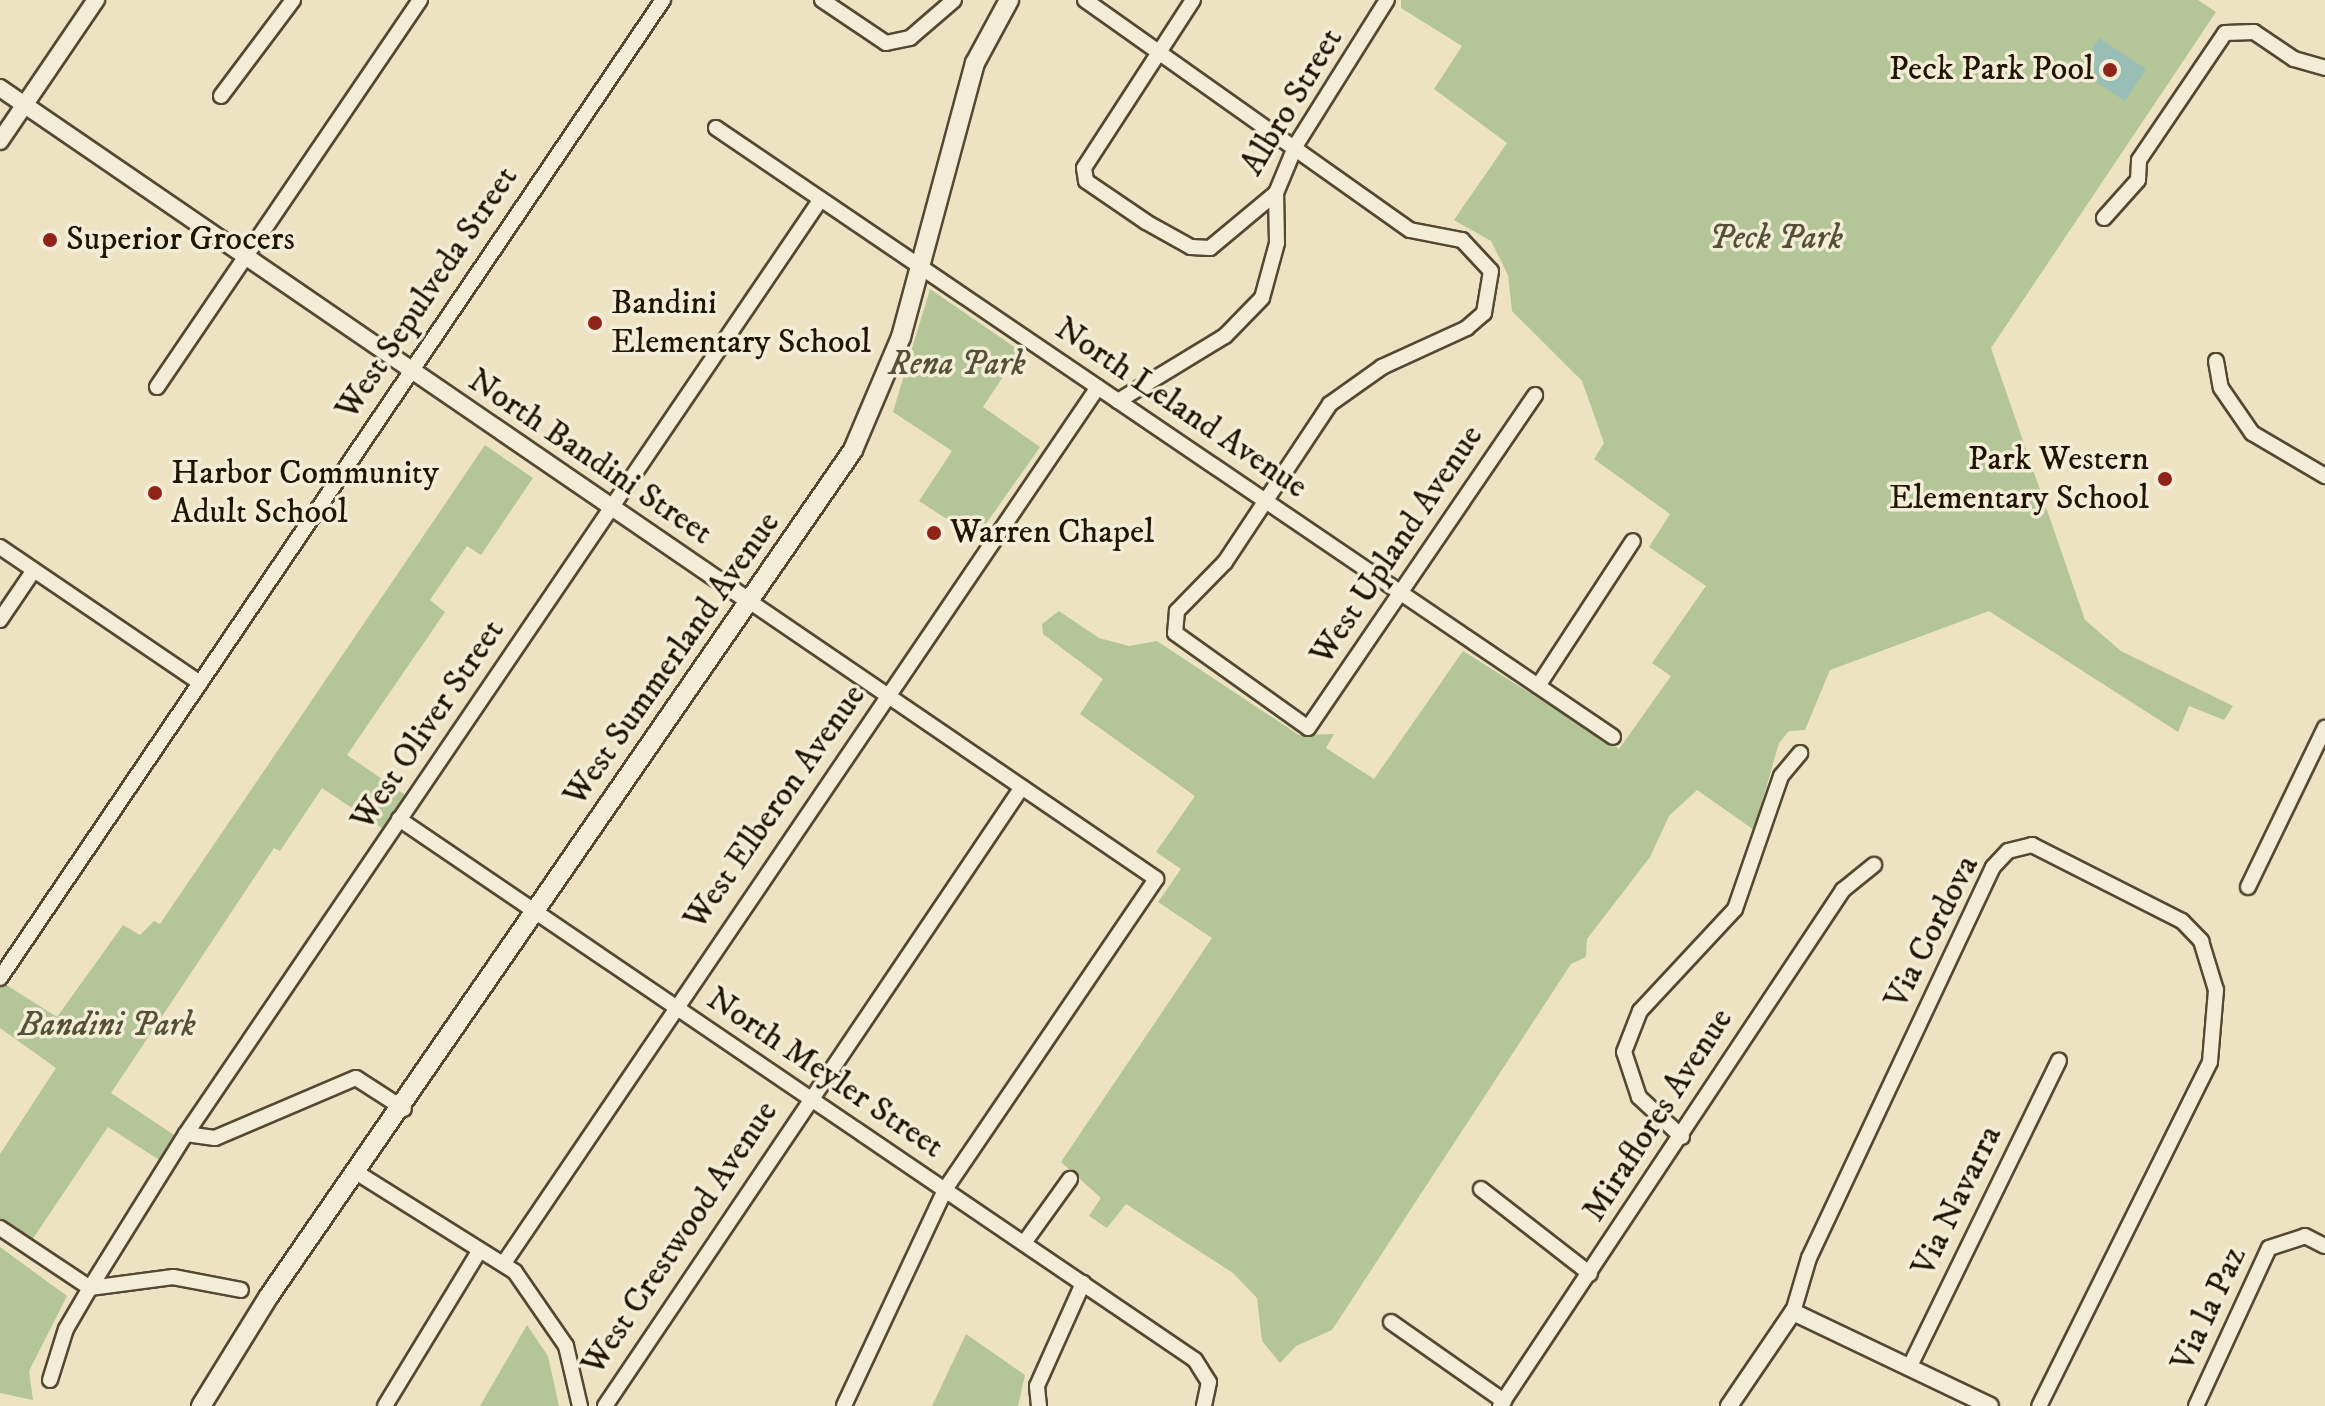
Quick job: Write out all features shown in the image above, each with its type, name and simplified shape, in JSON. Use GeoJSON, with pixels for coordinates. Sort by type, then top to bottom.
{"type":"FeatureCollection","features":[{"type":"Feature","properties":{"kind":"main road","name":"West Summerland Avenue"},"geometry":{"type":"LineString","coordinates":[[201,1406],[269,1296],[404,1109],[871,419],[901,337],[916,263],[975,63],[1009,0]]}},
{"type":"Feature","properties":{"kind":"street"},"geometry":{"type":"LineString","coordinates":[[0,141],[96,0]]}},
{"type":"Feature","properties":{"kind":"street"},"geometry":{"type":"LineString","coordinates":[[221,96],[293,0]]}},
{"type":"Feature","properties":{"kind":"street"},"geometry":{"type":"LineString","coordinates":[[157,387],[420,0]]}},
{"type":"Feature","properties":{"kind":"street","name":"West Sepulveda Street"},"geometry":{"type":"LineString","coordinates":[[0,978],[663,0]]}},
{"type":"Feature","properties":{"kind":"street"},"geometry":{"type":"LineString","coordinates":[[822,0],[886,43],[910,38],[954,0]]}},
{"type":"Feature","properties":{"kind":"street"},"geometry":{"type":"LineString","coordinates":[[1085,0],[1296,145],[1410,230],[1476,249],[1491,271],[1484,313],[1330,404],[1268,502]]}},
{"type":"Feature","properties":{"kind":"street"},"geometry":{"type":"LineString","coordinates":[[1159,51],[1193,0]]}},
{"type":"Feature","properties":{"kind":"street","name":"Albro Street"},"geometry":{"type":"LineString","coordinates":[[1159,51],[1089,151],[1086,181],[1191,247],[1210,248],[1276,193],[1296,145],[1385,7]]}},
{"type":"Feature","properties":{"kind":"street"},"geometry":{"type":"LineString","coordinates":[[2104,218],[2138,180],[2139,160],[2225,33],[2254,32],[2294,59],[2325,68]]}},
{"type":"Feature","properties":{"kind":"street","name":"North Bandini Street"},"geometry":{"type":"LineString","coordinates":[[0,88],[612,508],[1152,872],[1155,884],[945,1190]]}},
{"type":"Feature","properties":{"kind":"street","name":"North Leland Avenue"},"geometry":{"type":"LineString","coordinates":[[716,128],[1613,737]]}},
{"type":"Feature","properties":{"kind":"street"},"geometry":{"type":"LineString","coordinates":[[1118,401],[1225,336],[1262,298],[1277,243],[1276,193]]}},
{"type":"Feature","properties":{"kind":"street","name":"West Oliver Street"},"geometry":{"type":"LineString","coordinates":[[90,1288],[186,1134],[821,199]]}},
{"type":"Feature","properties":{"kind":"street"},"geometry":{"type":"LineString","coordinates":[[2216,361],[2221,388],[2252,433],[2325,476]]}},
{"type":"Feature","properties":{"kind":"street","name":"West Elberon Avenue"},"geometry":{"type":"LineString","coordinates":[[504,1263],[674,1007],[1098,387]]}},
{"type":"Feature","properties":{"kind":"street","name":"West Upland Avenue"},"geometry":{"type":"LineString","coordinates":[[1268,502],[1177,611],[1175,633],[1308,728],[1535,395]]}},
{"type":"Feature","properties":{"kind":"street"},"geometry":{"type":"LineString","coordinates":[[1538,686],[1633,541]]}},
{"type":"Feature","properties":{"kind":"street"},"geometry":{"type":"LineString","coordinates":[[0,547],[200,683]]}},
{"type":"Feature","properties":{"kind":"street"},"geometry":{"type":"LineString","coordinates":[[0,620],[34,570]]}},
{"type":"Feature","properties":{"kind":"street"},"geometry":{"type":"LineString","coordinates":[[2248,887],[2325,728]]}},
{"type":"Feature","properties":{"kind":"street"},"geometry":{"type":"LineString","coordinates":[[1682,1137],[1639,1097],[1624,1052],[1640,1011],[1735,909],[1781,776],[1800,753]]}},
{"type":"Feature","properties":{"kind":"street","name":"West Crestwood Avenue"},"geometry":{"type":"LineString","coordinates":[[605,1406],[1022,787]]}},
{"type":"Feature","properties":{"kind":"street","name":"North Meyler Street"},"geometry":{"type":"LineString","coordinates":[[399,819],[1195,1360],[1209,1382],[1204,1406]]}},
{"type":"Feature","properties":{"kind":"street","name":"Via Cordova"},"geometry":{"type":"LineString","coordinates":[[1793,1312],[1809,1258],[1993,867],[2008,851],[2032,845],[2182,921],[2201,941],[2216,990],[2210,1062],[2039,1406]]}},
{"type":"Feature","properties":{"kind":"street","name":"Miraflores Avenue"},"geometry":{"type":"LineString","coordinates":[[1502,1404],[1843,890],[1874,865]]}},
{"type":"Feature","properties":{"kind":"street","name":"Via Navarra"},"geometry":{"type":"LineString","coordinates":[[1909,1368],[2059,1061]]}},
{"type":"Feature","properties":{"kind":"street"},"geometry":{"type":"LineString","coordinates":[[186,1134],[215,1138],[356,1078],[404,1109]]}},
{"type":"Feature","properties":{"kind":"street"},"geometry":{"type":"LineString","coordinates":[[359,1174],[478,1253],[504,1263],[566,1346],[580,1406]]}},
{"type":"Feature","properties":{"kind":"street"},"geometry":{"type":"LineString","coordinates":[[1024,1243],[1070,1179]]}},
{"type":"Feature","properties":{"kind":"street"},"geometry":{"type":"LineString","coordinates":[[1481,1189],[1590,1274]]}},
{"type":"Feature","properties":{"kind":"street"},"geometry":{"type":"LineString","coordinates":[[844,1406],[945,1190]]}},
{"type":"Feature","properties":{"kind":"street"},"geometry":{"type":"LineString","coordinates":[[0,1228],[90,1288],[173,1277],[241,1290]]}},
{"type":"Feature","properties":{"kind":"street","name":"Via la Paz"},"geometry":{"type":"LineString","coordinates":[[2196,1406],[2269,1248],[2305,1236],[2325,1246]]}},
{"type":"Feature","properties":{"kind":"street"},"geometry":{"type":"LineString","coordinates":[[385,1406],[478,1253]]}},
{"type":"Feature","properties":{"kind":"street"},"geometry":{"type":"LineString","coordinates":[[1039,1406],[1037,1386],[1083,1283]]}},
{"type":"Feature","properties":{"kind":"street"},"geometry":{"type":"LineString","coordinates":[[50,1380],[66,1329],[90,1288]]}},
{"type":"Feature","properties":{"kind":"street"},"geometry":{"type":"LineString","coordinates":[[1729,1406],[1793,1312],[1909,1368],[1966,1401],[1990,1406]]}},
{"type":"Feature","properties":{"kind":"street"},"geometry":{"type":"LineString","coordinates":[[1391,1322],[1502,1404]]}},
{"type":"Feature","properties":{"kind":"green space","name":"Peck Park"},"geometry":{"type":"Polygon","coordinates":[[[1401,0],[2198,0],[2216,12],[1991,348],[2085,620],[2121,651],[2233,706],[2224,720],[2189,706],[2178,732],[1989,611],[1830,670],[1805,730],[1789,731],[1779,743],[1754,830],[1697,790],[1669,816],[1650,857],[1587,939],[1586,957],[1571,964],[1332,1330],[1296,1346],[1280,1363],[1262,1341],[1257,1298],[1233,1273],[1126,1204],[1107,1228],[1089,1216],[1101,1198],[1061,1162],[1212,938],[1158,902],[1181,869],[1156,852],[1195,796],[1080,714],[1103,679],[1043,634],[1042,624],[1059,611],[1099,638],[1129,646],[1157,641],[1299,735],[1334,734],[1326,748],[1374,779],[1463,651],[1619,749],[1671,676],[1652,663],[1706,586],[1649,547],[1670,514],[1594,459],[1604,443],[1582,381],[1512,311],[1508,275],[1491,241],[1454,220],[1507,143],[1434,89],[1462,46],[1401,8],[1401,0]]]}},
{"type":"Feature","properties":{"kind":"green space","name":"Rena Park"},"geometry":{"type":"Polygon","coordinates":[[[930,289],[1020,351],[983,407],[1040,447],[976,538],[919,501],[952,451],[893,412],[930,289]]]}},
{"type":"Feature","properties":{"kind":"green space","name":"Bandini Park"},"geometry":{"type":"Polygon","coordinates":[[[485,445],[533,478],[481,555],[467,546],[430,600],[445,612],[347,755],[411,799],[388,832],[322,788],[280,851],[274,848],[111,1093],[180,1139],[164,1163],[108,1127],[30,1243],[0,1223],[0,1154],[56,1068],[0,1028],[0,981],[57,1017],[123,925],[140,935],[154,921],[160,924],[485,445]]]}},
{"type":"Feature","properties":{"kind":"green space"},"geometry":{"type":"Polygon","coordinates":[[[0,1247],[67,1296],[29,1371],[33,1400],[0,1393],[0,1247]]]}},
{"type":"Feature","properties":{"kind":"green space"},"geometry":{"type":"Polygon","coordinates":[[[527,1325],[548,1356],[559,1406],[480,1406],[527,1325]]]}},
{"type":"Feature","properties":{"kind":"green space"},"geometry":{"type":"Polygon","coordinates":[[[966,1334],[1025,1375],[1018,1406],[932,1406],[966,1334]]]}},
{"type":"Feature","properties":{"kind":"water","name":"Peck Park Pool"},"geometry":{"type":"Polygon","coordinates":[[[2099,38],[2146,69],[2125,101],[2078,70],[2099,38]]]}},
{"type":"Feature","properties":{"kind":"place","name":"Peck Park Pool"},"geometry":{"type":"Point","coordinates":[2110,70]}},
{"type":"Feature","properties":{"kind":"place","name":"Superior Grocers"},"geometry":{"type":"Point","coordinates":[50,240]}},
{"type":"Feature","properties":{"kind":"place","name":"Bandini Elementary School"},"geometry":{"type":"Point","coordinates":[595,323]}},
{"type":"Feature","properties":{"kind":"place","name":"Park Western Elementary School"},"geometry":{"type":"Point","coordinates":[2165,479]}},
{"type":"Feature","properties":{"kind":"place","name":"Harbor Community Adult School"},"geometry":{"type":"Point","coordinates":[155,493]}},
{"type":"Feature","properties":{"kind":"place","name":"Warren Chapel"},"geometry":{"type":"Point","coordinates":[934,533]}}]}
